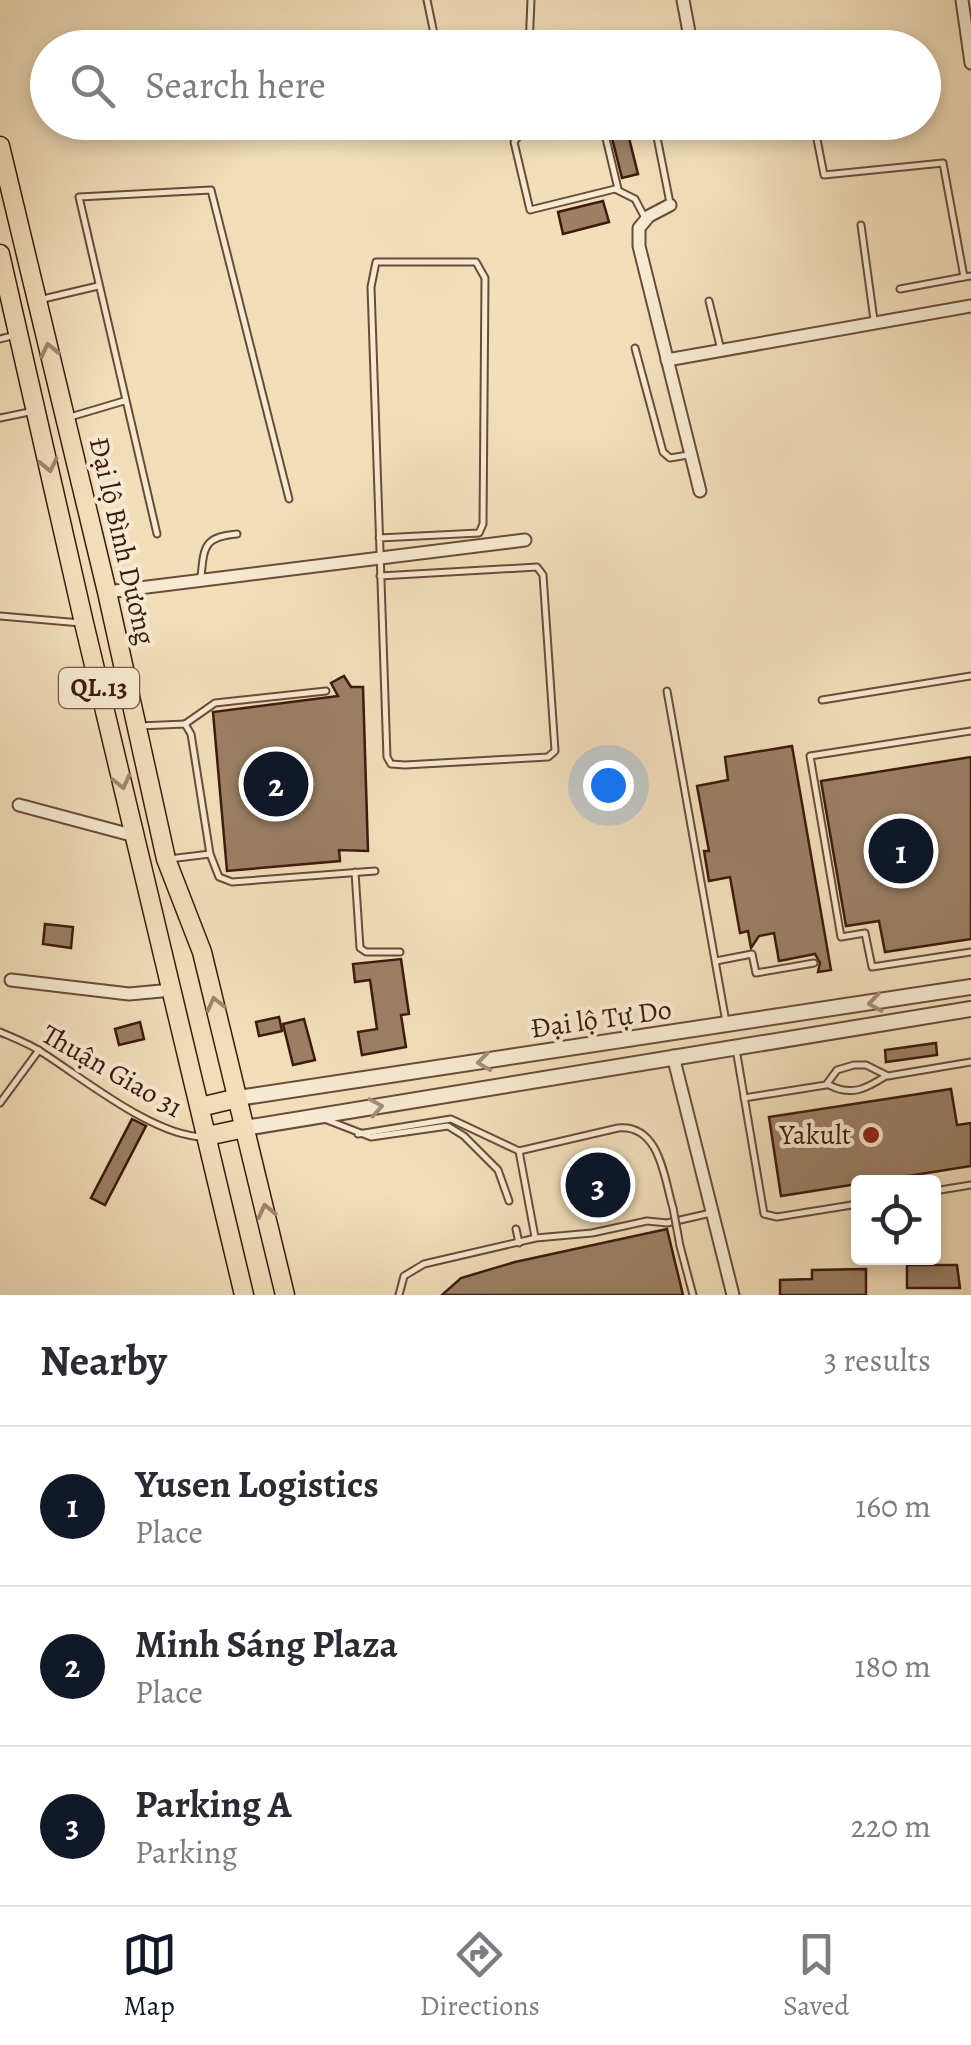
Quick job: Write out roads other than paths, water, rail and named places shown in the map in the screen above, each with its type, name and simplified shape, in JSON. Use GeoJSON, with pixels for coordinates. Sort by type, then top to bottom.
{"type":"FeatureCollection","features":[{"type":"Feature","properties":{"kind":"highway","name":"Đại lộ Bình Dương"},"geometry":{"type":"LineString","coordinates":[[0,146],[107,592],[166,860],[202,952],[285,1295]]}},
{"type":"Feature","properties":{"kind":"highway","name":"Đại lộ Bình Dương"},"geometry":{"type":"LineString","coordinates":[[0,254],[9,336],[37,410],[244,1295]]}},
{"type":"Feature","properties":{"kind":"highway"},"geometry":{"type":"LineString","coordinates":[[200,1107],[238,1098]]}},
{"type":"Feature","properties":{"kind":"highway"},"geometry":{"type":"LineString","coordinates":[[207,1136],[246,1128]]}},
{"type":"Feature","properties":{"kind":"street"},"geometry":{"type":"LineString","coordinates":[[684,0],[689,30]]}},
{"type":"Feature","properties":{"kind":"street"},"geometry":{"type":"LineString","coordinates":[[962,0],[971,63]]}},
{"type":"Feature","properties":{"kind":"street"},"geometry":{"type":"LineString","coordinates":[[670,205],[639,228],[639,246],[700,491]]}},
{"type":"Feature","properties":{"kind":"street"},"geometry":{"type":"LineString","coordinates":[[667,360],[971,306]]}},
{"type":"Feature","properties":{"kind":"street"},"geometry":{"type":"LineString","coordinates":[[107,592],[526,540]]}},
{"type":"Feature","properties":{"kind":"street"},"geometry":{"type":"LineString","coordinates":[[20,805],[135,836]]}},
{"type":"Feature","properties":{"kind":"street"},"geometry":{"type":"LineString","coordinates":[[11,980],[112,993],[172,990]]}},
{"type":"Feature","properties":{"kind":"street","name":"Đại lộ Tự Do"},"geometry":{"type":"LineString","coordinates":[[238,1098],[971,986]]}},
{"type":"Feature","properties":{"kind":"street","name":"Đại lộ Tự Do"},"geometry":{"type":"LineString","coordinates":[[246,1128],[971,1010]]}},
{"type":"Feature","properties":{"kind":"street"},"geometry":{"type":"LineString","coordinates":[[673,1056],[733,1295]]}},
{"type":"Feature","properties":{"kind":"lane"},"geometry":{"type":"LineString","coordinates":[[428,0],[434,30]]}},
{"type":"Feature","properties":{"kind":"lane"},"geometry":{"type":"LineString","coordinates":[[529,30],[531,0]]}},
{"type":"Feature","properties":{"kind":"lane"},"geometry":{"type":"LineString","coordinates":[[516,140],[530,210],[618,190],[635,199],[645,221]]}},
{"type":"Feature","properties":{"kind":"lane"},"geometry":{"type":"LineString","coordinates":[[606,140],[618,190]]}},
{"type":"Feature","properties":{"kind":"lane"},"geometry":{"type":"LineString","coordinates":[[657,140],[670,205]]}},
{"type":"Feature","properties":{"kind":"lane"},"geometry":{"type":"LineString","coordinates":[[817,140],[824,175],[943,162],[968,276],[900,289]]}},
{"type":"Feature","properties":{"kind":"lane"},"geometry":{"type":"LineString","coordinates":[[157,534],[78,198],[211,190],[290,500]]}},
{"type":"Feature","properties":{"kind":"lane"},"geometry":{"type":"LineString","coordinates":[[862,225],[874,323]]}},
{"type":"Feature","properties":{"kind":"lane"},"geometry":{"type":"LineString","coordinates":[[379,538],[462,535],[479,532],[483,524],[484,278],[476,262],[376,262],[371,274],[380,576],[386,756],[391,764],[548,756],[555,751],[543,575],[537,567],[380,576]]}},
{"type":"Feature","properties":{"kind":"lane"},"geometry":{"type":"LineString","coordinates":[[37,300],[98,286]]}},
{"type":"Feature","properties":{"kind":"lane"},"geometry":{"type":"LineString","coordinates":[[708,301],[721,350]]}},
{"type":"Feature","properties":{"kind":"lane"},"geometry":{"type":"LineString","coordinates":[[636,348],[663,452],[670,458],[691,454]]}},
{"type":"Feature","properties":{"kind":"lane"},"geometry":{"type":"LineString","coordinates":[[65,418],[124,402]]}},
{"type":"Feature","properties":{"kind":"lane"},"geometry":{"type":"LineString","coordinates":[[0,418],[37,410]]}},
{"type":"Feature","properties":{"kind":"lane"},"geometry":{"type":"LineString","coordinates":[[201,580],[204,551],[210,541],[237,534]]}},
{"type":"Feature","properties":{"kind":"lane"},"geometry":{"type":"LineString","coordinates":[[0,616],[84,623]]}},
{"type":"Feature","properties":{"kind":"lane"},"geometry":{"type":"LineString","coordinates":[[822,700],[971,676]]}},
{"type":"Feature","properties":{"kind":"lane"},"geometry":{"type":"LineString","coordinates":[[667,690],[726,1026]]}},
{"type":"Feature","properties":{"kind":"lane"},"geometry":{"type":"LineString","coordinates":[[136,726],[185,724],[215,703],[326,692]]}},
{"type":"Feature","properties":{"kind":"lane"},"geometry":{"type":"LineString","coordinates":[[185,724],[195,744],[210,854],[219,876],[232,882],[375,871]]}},
{"type":"Feature","properties":{"kind":"lane"},"geometry":{"type":"LineString","coordinates":[[971,731],[810,756],[841,937],[866,933],[872,967],[971,952]]}},
{"type":"Feature","properties":{"kind":"lane"},"geometry":{"type":"LineString","coordinates":[[166,860],[210,854]]}},
{"type":"Feature","properties":{"kind":"lane"},"geometry":{"type":"LineString","coordinates":[[355,872],[360,948],[366,952],[400,952]]}},
{"type":"Feature","properties":{"kind":"lane"},"geometry":{"type":"LineString","coordinates":[[716,960],[752,954],[756,973],[814,963]]}},
{"type":"Feature","properties":{"kind":"lane","name":"Thuận Giao 31"},"geometry":{"type":"LineString","coordinates":[[0,1032],[39,1050],[111,1099],[181,1134],[207,1136]]}},
{"type":"Feature","properties":{"kind":"lane"},"geometry":{"type":"LineString","coordinates":[[736,1046],[766,1216],[777,1218],[851,1205]]}},
{"type":"Feature","properties":{"kind":"lane"},"geometry":{"type":"LineString","coordinates":[[0,1103],[39,1050]]}},
{"type":"Feature","properties":{"kind":"lane"},"geometry":{"type":"LineString","coordinates":[[744,1098],[826,1085],[849,1092],[869,1088],[886,1076],[971,1062]]}},
{"type":"Feature","properties":{"kind":"lane"},"geometry":{"type":"LineString","coordinates":[[826,1085],[837,1070],[854,1064],[869,1066],[886,1076]]}},
{"type":"Feature","properties":{"kind":"lane"},"geometry":{"type":"LineString","coordinates":[[320,1116],[371,1137],[448,1126],[464,1136],[498,1170],[509,1201]]}},
{"type":"Feature","properties":{"kind":"lane"},"geometry":{"type":"LineString","coordinates":[[358,1134],[452,1119],[519,1152],[626,1128],[650,1140],[660,1160],[692,1295]]}},
{"type":"Feature","properties":{"kind":"lane"},"geometry":{"type":"LineString","coordinates":[[519,1152],[536,1238]]}},
{"type":"Feature","properties":{"kind":"lane"},"geometry":{"type":"LineString","coordinates":[[941,1190],[971,1185]]}},
{"type":"Feature","properties":{"kind":"lane"},"geometry":{"type":"LineString","coordinates":[[399,1295],[404,1276],[416,1266],[536,1238],[712,1213]]}},
{"type":"Feature","properties":{"kind":"lane"},"geometry":{"type":"LineString","coordinates":[[516,1229],[519,1243]]}},
{"type":"Feature","properties":{"kind":"place","name":"Minh Sáng Plaza"},"geometry":{"type":"Point","coordinates":[276,784]}},
{"type":"Feature","properties":{"kind":"place","name":"Yusen Logistics"},"geometry":{"type":"Point","coordinates":[901,851]}},
{"type":"Feature","properties":{"kind":"place","name":"Yakult"},"geometry":{"type":"Point","coordinates":[871,1135]}},
{"type":"Feature","properties":{"kind":"place","name":"Parking A"},"geometry":{"type":"Point","coordinates":[598,1185]}}]}
